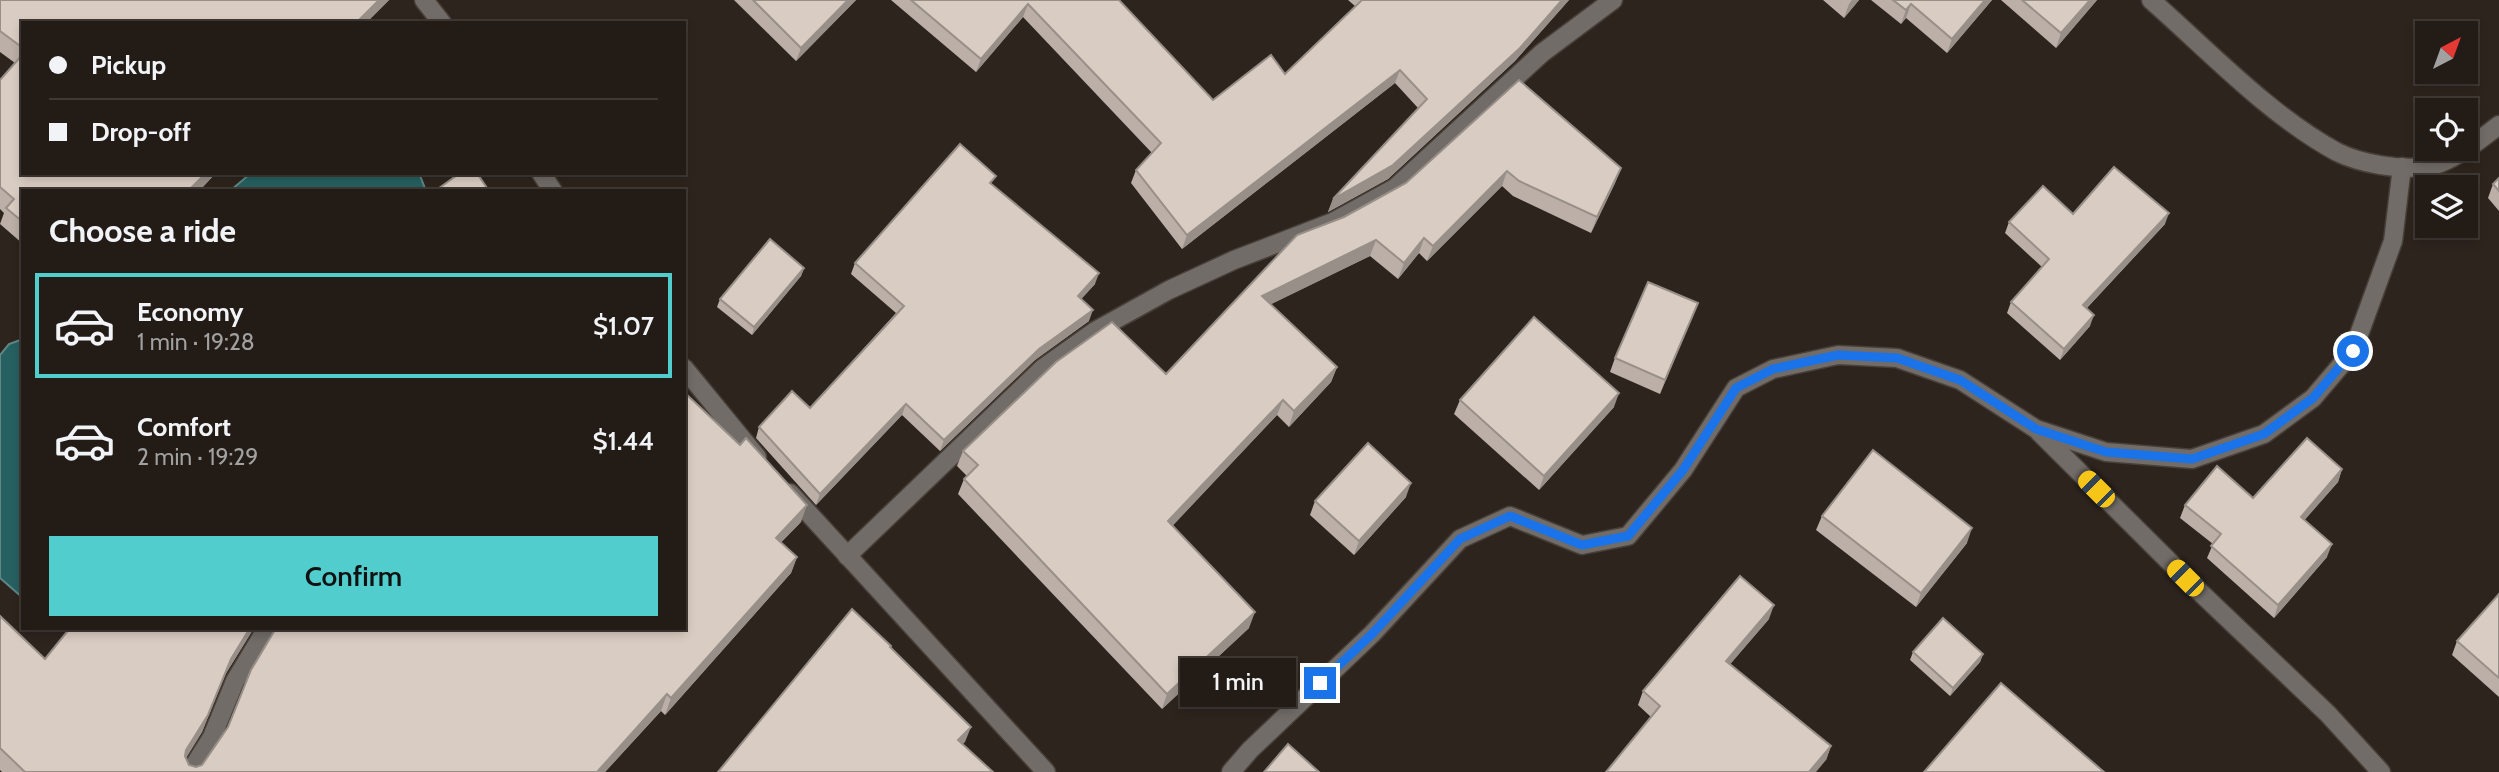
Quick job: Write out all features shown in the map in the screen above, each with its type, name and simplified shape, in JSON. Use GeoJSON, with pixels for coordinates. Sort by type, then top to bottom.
{"type":"FeatureCollection","features":[{"type":"Feature","properties":{"kind":"street"},"geometry":{"type":"LineString","coordinates":[[424,0],[440,21]]}},
{"type":"Feature","properties":{"kind":"street"},"geometry":{"type":"LineString","coordinates":[[847,556],[1043,368],[1095,331],[1169,290],[1234,260],[1333,222],[1395,188],[1542,53],[1612,0]]}},
{"type":"Feature","properties":{"kind":"street"},"geometry":{"type":"LineString","coordinates":[[2151,0],[2298,128],[2340,153],[2389,168],[2428,167],[2469,149],[2499,125]]}},
{"type":"Feature","properties":{"kind":"street"},"geometry":{"type":"LineString","coordinates":[[2036,429],[2106,452],[2192,459],[2264,434],[2313,398],[2353,351],[2393,241],[2402,167]]}},
{"type":"Feature","properties":{"kind":"street"},"geometry":{"type":"LineString","coordinates":[[1231,772],[1250,750],[1372,634],[1460,539],[1510,516],[1582,545],[1628,536],[1683,470],[1736,388],[1773,369],[1838,355],[1897,358],[1960,380],[2036,429],[2203,595],[2328,714],[2381,772]]}},
{"type":"Feature","properties":{"kind":"street"},"geometry":{"type":"LineString","coordinates":[[686,370],[778,480],[1046,772]]}},
{"type":"Feature","properties":{"kind":"street"},"geometry":{"type":"LineString","coordinates":[[190,772],[212,737],[235,681],[266,630]]}},
{"type":"Feature","properties":{"kind":"water"},"geometry":{"type":"Polygon","coordinates":[[[249,175],[420,175],[425,189],[232,189],[249,175]]]}},
{"type":"Feature","properties":{"kind":"water"},"geometry":{"type":"Polygon","coordinates":[[[21,340],[21,596],[0,578],[0,355],[9,344],[21,340]]]}},
{"type":"Feature","properties":{"kind":"building"},"geometry":{"type":"Polygon","coordinates":[[[0,0],[379,0],[358,21],[21,21],[21,47],[0,31],[0,0]]]}},
{"type":"Feature","properties":{"kind":"building"},"geometry":{"type":"Polygon","coordinates":[[[753,0],[848,0],[801,48],[753,0]]]}},
{"type":"Feature","properties":{"kind":"building"},"geometry":{"type":"Polygon","coordinates":[[[911,0],[1119,0],[1213,100],[1271,55],[1285,74],[1362,0],[1562,0],[1520,48],[1393,165],[1333,199],[1427,99],[1400,70],[1187,235],[1136,170],[1161,143],[1028,4],[981,59],[911,0]]]}},
{"type":"Feature","properties":{"kind":"building"},"geometry":{"type":"Polygon","coordinates":[[[1893,0],[1985,0],[1952,39],[1911,4],[1906,10],[1893,0]]]}},
{"type":"Feature","properties":{"kind":"building"},"geometry":{"type":"Polygon","coordinates":[[[2022,0],[2090,0],[2061,33],[2022,0]]]}},
{"type":"Feature","properties":{"kind":"building"},"geometry":{"type":"Polygon","coordinates":[[[21,56],[21,175],[204,175],[190,189],[21,189],[21,220],[6,208],[14,199],[0,187],[0,80],[21,56]]]}},
{"type":"Feature","properties":{"kind":"building"},"geometry":{"type":"Polygon","coordinates":[[[1519,80],[1621,168],[1597,217],[1519,181],[1507,171],[1433,246],[1424,238],[1404,263],[1376,240],[1262,296],[1337,367],[1294,411],[1283,400],[1168,521],[1255,612],[1167,694],[964,479],[978,465],[963,451],[1056,362],[1112,322],[1166,374],[1297,235],[1344,217],[1406,183],[1519,80]]]}},
{"type":"Feature","properties":{"kind":"building"},"geometry":{"type":"Polygon","coordinates":[[[960,144],[996,176],[990,183],[1099,273],[1078,296],[1093,310],[1039,349],[944,440],[906,404],[820,494],[759,427],[792,391],[810,408],[904,306],[855,263],[960,144]]]}},
{"type":"Feature","properties":{"kind":"building"},"geometry":{"type":"Polygon","coordinates":[[[2114,167],[2169,213],[2083,305],[2094,315],[2064,349],[2011,302],[2049,259],[2009,222],[2043,186],[2073,214],[2114,167]]]}},
{"type":"Feature","properties":{"kind":"building"},"geometry":{"type":"Polygon","coordinates":[[[457,175],[478,175],[488,189],[438,189],[457,175]]]}},
{"type":"Feature","properties":{"kind":"building"},"geometry":{"type":"Polygon","coordinates":[[[2499,178],[2499,191],[2493,184],[2499,178]]]}},
{"type":"Feature","properties":{"kind":"building"},"geometry":{"type":"Polygon","coordinates":[[[770,239],[804,268],[754,327],[720,299],[770,239]]]}},
{"type":"Feature","properties":{"kind":"building"},"geometry":{"type":"Polygon","coordinates":[[[1648,282],[1698,303],[1665,380],[1615,358],[1648,282]]]}},
{"type":"Feature","properties":{"kind":"building"},"geometry":{"type":"Polygon","coordinates":[[[1534,317],[1619,393],[1544,476],[1460,400],[1534,317]]]}},
{"type":"Feature","properties":{"kind":"building"},"geometry":{"type":"Polygon","coordinates":[[[686,394],[740,445],[746,438],[807,505],[776,538],[797,557],[671,698],[667,694],[597,772],[25,772],[0,748],[0,616],[45,659],[68,630],[249,630],[231,659],[208,715],[186,750],[185,756],[189,765],[196,767],[202,765],[228,727],[251,670],[275,630],[686,630],[686,394]]]}},
{"type":"Feature","properties":{"kind":"building"},"geometry":{"type":"Polygon","coordinates":[[[2307,438],[2342,469],[2301,517],[2332,544],[2278,605],[2211,546],[2221,534],[2185,505],[2217,466],[2253,498],[2307,438]]]}},
{"type":"Feature","properties":{"kind":"building"},"geometry":{"type":"Polygon","coordinates":[[[1368,443],[1411,483],[1359,541],[1315,501],[1368,443]]]}},
{"type":"Feature","properties":{"kind":"building"},"geometry":{"type":"Polygon","coordinates":[[[1873,450],[1972,528],[1921,593],[1822,516],[1873,450]]]}},
{"type":"Feature","properties":{"kind":"building"},"geometry":{"type":"Polygon","coordinates":[[[1740,576],[1774,605],[1726,661],[1831,746],[1809,772],[1606,772],[1660,706],[1643,691],[1740,576]]]}},
{"type":"Feature","properties":{"kind":"building"},"geometry":{"type":"Polygon","coordinates":[[[2499,594],[2499,678],[2457,641],[2499,594]]]}},
{"type":"Feature","properties":{"kind":"building"},"geometry":{"type":"Polygon","coordinates":[[[852,609],[971,727],[958,740],[993,772],[718,772],[852,609]]]}},
{"type":"Feature","properties":{"kind":"building"},"geometry":{"type":"Polygon","coordinates":[[[1943,618],[1983,654],[1953,688],[1913,652],[1943,618]]]}},
{"type":"Feature","properties":{"kind":"building"},"geometry":{"type":"Polygon","coordinates":[[[2001,683],[2104,772],[1924,772],[2001,683]]]}},
{"type":"Feature","properties":{"kind":"building"},"geometry":{"type":"Polygon","coordinates":[[[1288,744],[1319,772],[1264,772],[1288,744]]]}},
{"type":"Feature","properties":{"kind":"route"},"geometry":{"type":"LineString","coordinates":[[1320,683],[1372,634],[1460,539],[1510,516],[1582,545],[1628,536],[1683,470],[1736,388],[1773,369],[1838,355],[1897,358],[1960,380],[2036,429],[2106,452],[2192,459],[2264,434],[2313,398],[2353,351]]}}]}
